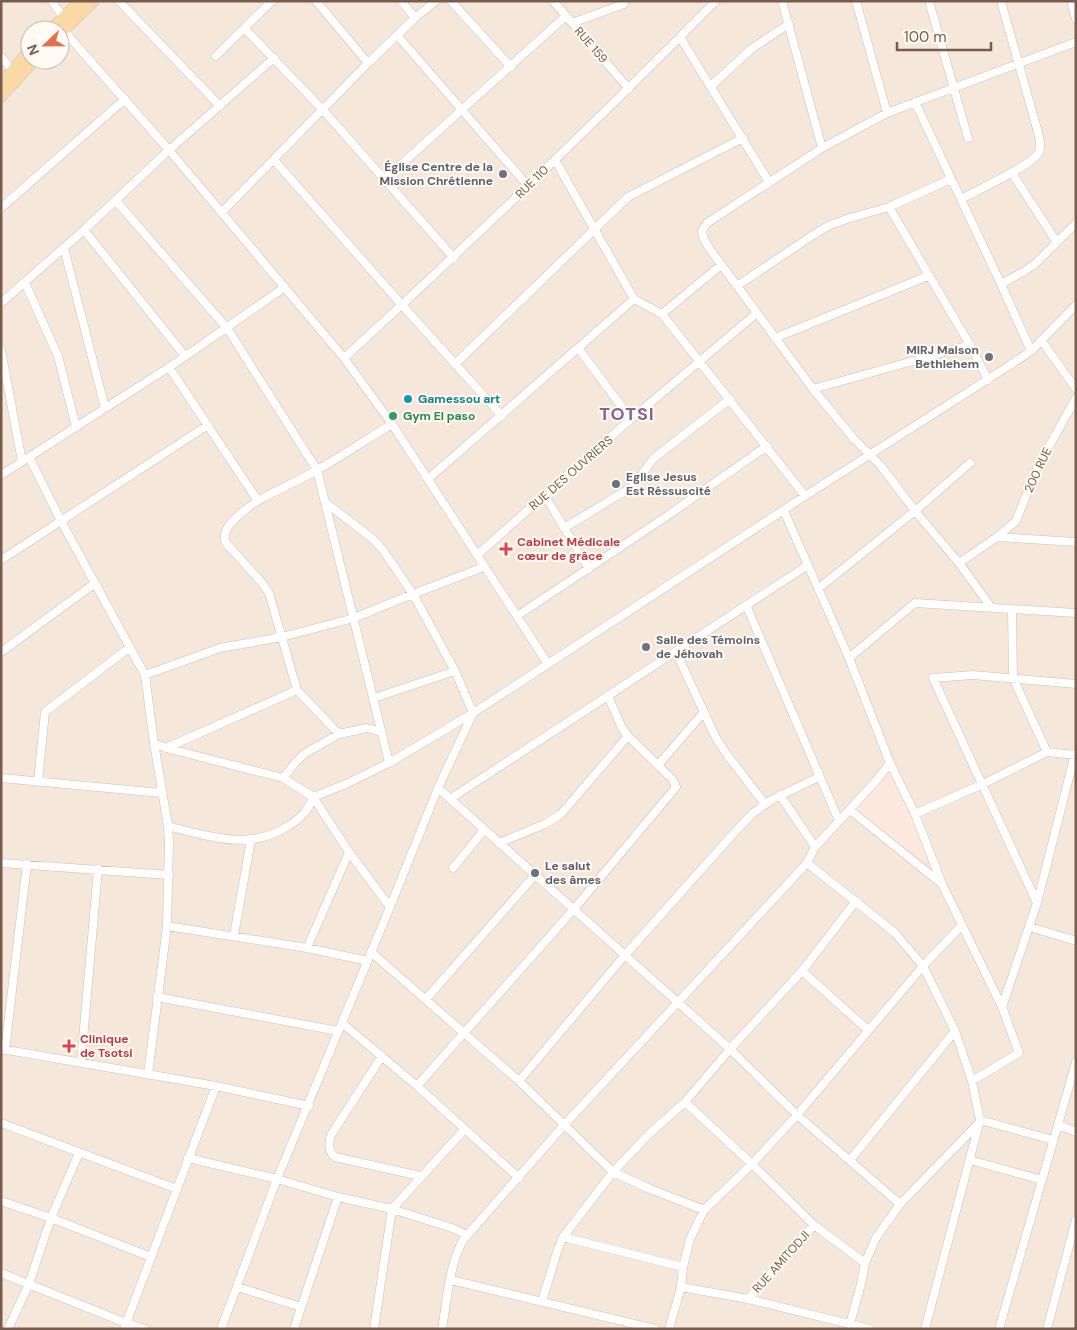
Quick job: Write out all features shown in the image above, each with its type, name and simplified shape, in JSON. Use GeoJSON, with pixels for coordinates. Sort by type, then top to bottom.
{"type":"FeatureCollection","features":[{"type":"Feature","properties":{"kind":"main road"},"geometry":{"type":"LineString","coordinates":[[68,20],[80,1]]}},
{"type":"Feature","properties":{"kind":"main road"},"geometry":{"type":"LineString","coordinates":[[70,22],[94,1]]}},
{"type":"Feature","properties":{"kind":"main road"},"geometry":{"type":"LineString","coordinates":[[1,97],[9,76],[20,62]]}},
{"type":"Feature","properties":{"kind":"main road"},"geometry":{"type":"LineString","coordinates":[[9,76],[20,69]]}},
{"type":"Feature","properties":{"kind":"street"},"geometry":{"type":"LineString","coordinates":[[52,1],[61,20]]}},
{"type":"Feature","properties":{"kind":"street"},"geometry":{"type":"LineString","coordinates":[[119,1],[220,106]]}},
{"type":"Feature","properties":{"kind":"street"},"geometry":{"type":"LineString","coordinates":[[216,56],[272,1]]}},
{"type":"Feature","properties":{"kind":"street"},"geometry":{"type":"LineString","coordinates":[[316,1],[368,63]]}},
{"type":"Feature","properties":{"kind":"street"},"geometry":{"type":"LineString","coordinates":[[401,1],[415,18]]}},
{"type":"Feature","properties":{"kind":"street"},"geometry":{"type":"LineString","coordinates":[[222,212],[368,63],[415,18],[436,1]]}},
{"type":"Feature","properties":{"kind":"street"},"geometry":{"type":"LineString","coordinates":[[452,1],[511,67]]}},
{"type":"Feature","properties":{"kind":"street","name":"RUE 159"},"geometry":{"type":"LineString","coordinates":[[553,1],[629,89]]}},
{"type":"Feature","properties":{"kind":"street","name":"RUE 110"},"geometry":{"type":"LineString","coordinates":[[344,358],[454,258],[629,89],[716,1]]}},
{"type":"Feature","properties":{"kind":"street"},"geometry":{"type":"LineString","coordinates":[[782,1],[822,148]]}},
{"type":"Feature","properties":{"kind":"street"},"geometry":{"type":"LineString","coordinates":[[856,1],[887,113]]}},
{"type":"Feature","properties":{"kind":"street"},"geometry":{"type":"LineString","coordinates":[[929,1],[968,138]]}},
{"type":"Feature","properties":{"kind":"street"},"geometry":{"type":"LineString","coordinates":[[961,199],[1012,173],[1037,156],[1040,149],[1039,136],[1001,1]]}},
{"type":"Feature","properties":{"kind":"street"},"geometry":{"type":"LineString","coordinates":[[1071,1],[1076,20]]}},
{"type":"Feature","properties":{"kind":"street"},"geometry":{"type":"LineString","coordinates":[[572,23],[624,4]]}},
{"type":"Feature","properties":{"kind":"street"},"geometry":{"type":"LineString","coordinates":[[386,179],[566,16]]}},
{"type":"Feature","properties":{"kind":"street"},"geometry":{"type":"LineString","coordinates":[[711,86],[750,49],[789,24]]}},
{"type":"Feature","properties":{"kind":"street"},"geometry":{"type":"LineString","coordinates":[[245,28],[324,110],[454,258]]}},
{"type":"Feature","properties":{"kind":"street"},"geometry":{"type":"LineString","coordinates":[[70,34],[344,358],[392,424],[548,664]]}},
{"type":"Feature","properties":{"kind":"street"},"geometry":{"type":"LineString","coordinates":[[397,36],[528,186]]}},
{"type":"Feature","properties":{"kind":"street"},"geometry":{"type":"LineString","coordinates":[[680,38],[770,182]]}},
{"type":"Feature","properties":{"kind":"street"},"geometry":{"type":"LineString","coordinates":[[992,607],[959,563],[914,511],[881,466],[854,439],[813,389],[721,265],[703,237],[703,227],[822,148],[887,113],[1076,42]]}},
{"type":"Feature","properties":{"kind":"street"},"geometry":{"type":"LineString","coordinates":[[1,57],[9,76]]}},
{"type":"Feature","properties":{"kind":"street"},"geometry":{"type":"LineString","coordinates":[[1,302],[25,283],[116,201],[169,150],[274,58]]}},
{"type":"Feature","properties":{"kind":"street"},"geometry":{"type":"LineString","coordinates":[[1,208],[125,98]]}},
{"type":"Feature","properties":{"kind":"street"},"geometry":{"type":"LineString","coordinates":[[914,102],[1031,350]]}},
{"type":"Feature","properties":{"kind":"street"},"geometry":{"type":"LineString","coordinates":[[455,364],[632,194],[743,138]]}},
{"type":"Feature","properties":{"kind":"street"},"geometry":{"type":"LineString","coordinates":[[274,160],[402,306],[502,416]]}},
{"type":"Feature","properties":{"kind":"street"},"geometry":{"type":"LineString","coordinates":[[554,160],[634,299],[662,314],[806,496]]}},
{"type":"Feature","properties":{"kind":"street"},"geometry":{"type":"LineString","coordinates":[[1012,173],[1056,241]]}},
{"type":"Feature","properties":{"kind":"street"},"geometry":{"type":"LineString","coordinates":[[737,286],[813,234],[830,225],[889,208],[951,179]]}},
{"type":"Feature","properties":{"kind":"street"},"geometry":{"type":"LineString","coordinates":[[116,201],[227,328],[317,470],[389,763]]}},
{"type":"Feature","properties":{"kind":"street"},"geometry":{"type":"LineString","coordinates":[[889,208],[970,345],[988,380]]}},
{"type":"Feature","properties":{"kind":"street"},"geometry":{"type":"LineString","coordinates":[[1001,284],[1035,264],[1076,222]]}},
{"type":"Feature","properties":{"kind":"street"},"geometry":{"type":"LineString","coordinates":[[84,230],[185,356]]}},
{"type":"Feature","properties":{"kind":"street"},"geometry":{"type":"LineString","coordinates":[[64,248],[105,408]]}},
{"type":"Feature","properties":{"kind":"street"},"geometry":{"type":"LineString","coordinates":[[662,314],[721,265]]}},
{"type":"Feature","properties":{"kind":"street"},"geometry":{"type":"LineString","coordinates":[[775,338],[928,276]]}},
{"type":"Feature","properties":{"kind":"street"},"geometry":{"type":"LineString","coordinates":[[25,283],[58,356],[76,427]]}},
{"type":"Feature","properties":{"kind":"street"},"geometry":{"type":"LineString","coordinates":[[1,475],[169,367],[285,287]]}},
{"type":"Feature","properties":{"kind":"street"},"geometry":{"type":"LineString","coordinates":[[428,479],[634,299]]}},
{"type":"Feature","properties":{"kind":"street"},"geometry":{"type":"LineString","coordinates":[[168,826],[214,838],[251,840],[272,834],[297,820],[306,813],[313,797],[346,784],[389,763],[473,714],[806,496],[988,380],[1031,350],[1076,305]]}},
{"type":"Feature","properties":{"kind":"street","name":"RUE DES OUVRIERS"},"geometry":{"type":"LineString","coordinates":[[477,555],[631,419],[758,313]]}},
{"type":"Feature","properties":{"kind":"street"},"geometry":{"type":"LineString","coordinates":[[1041,340],[1076,389]]}},
{"type":"Feature","properties":{"kind":"street"},"geometry":{"type":"LineString","coordinates":[[813,389],[970,345]]}},
{"type":"Feature","properties":{"kind":"street"},"geometry":{"type":"LineString","coordinates":[[578,348],[631,419]]}},
{"type":"Feature","properties":{"kind":"street"},"geometry":{"type":"LineString","coordinates":[[1,350],[26,459],[146,675],[161,793],[168,826],[169,875],[167,926],[148,1074]]}},
{"type":"Feature","properties":{"kind":"street"},"geometry":{"type":"LineString","coordinates":[[169,367],[258,502]]}},
{"type":"Feature","properties":{"kind":"street","name":"200 RUE"},"geometry":{"type":"LineString","coordinates":[[959,563],[997,538],[1016,521],[1037,468],[1076,398]]}},
{"type":"Feature","properties":{"kind":"street"},"geometry":{"type":"LineString","coordinates":[[564,528],[632,487],[654,458],[730,399]]}},
{"type":"Feature","properties":{"kind":"street"},"geometry":{"type":"LineString","coordinates":[[339,734],[297,690],[269,593],[225,539],[225,531],[238,515],[258,502],[317,470],[392,424]]}},
{"type":"Feature","properties":{"kind":"street"},"geometry":{"type":"LineString","coordinates":[[1,560],[208,425]]}},
{"type":"Feature","properties":{"kind":"street"},"geometry":{"type":"LineString","coordinates":[[517,616],[589,569],[767,446]]}},
{"type":"Feature","properties":{"kind":"street"},"geometry":{"type":"LineString","coordinates":[[819,588],[970,463]]}},
{"type":"Feature","properties":{"kind":"street"},"geometry":{"type":"LineString","coordinates":[[545,496],[589,569]]}},
{"type":"Feature","properties":{"kind":"street"},"geometry":{"type":"LineString","coordinates":[[221,1329],[277,1179],[309,1106],[438,788],[473,714],[454,671],[413,594],[378,544],[326,503]]}},
{"type":"Feature","properties":{"kind":"street"},"geometry":{"type":"LineString","coordinates":[[784,511],[850,658],[890,763],[915,814],[942,884],[1002,1008],[1019,1053],[972,1080]]}},
{"type":"Feature","properties":{"kind":"street"},"geometry":{"type":"LineString","coordinates":[[997,538],[1076,542]]}},
{"type":"Feature","properties":{"kind":"street"},"geometry":{"type":"LineString","coordinates":[[450,800],[808,564]]}},
{"type":"Feature","properties":{"kind":"street"},"geometry":{"type":"LineString","coordinates":[[146,675],[220,648],[282,636],[354,618],[484,567]]}},
{"type":"Feature","properties":{"kind":"street"},"geometry":{"type":"LineString","coordinates":[[1,652],[94,584]]}},
{"type":"Feature","properties":{"kind":"street"},"geometry":{"type":"LineString","coordinates":[[850,658],[915,603],[1076,614]]}},
{"type":"Feature","properties":{"kind":"street"},"geometry":{"type":"LineString","coordinates":[[746,605],[839,821]]}},
{"type":"Feature","properties":{"kind":"street"},"geometry":{"type":"LineString","coordinates":[[1012,610],[1013,678],[1048,752]]}},
{"type":"Feature","properties":{"kind":"street"},"geometry":{"type":"LineString","coordinates":[[38,781],[45,712],[130,647]]}},
{"type":"Feature","properties":{"kind":"street"},"geometry":{"type":"LineString","coordinates":[[676,652],[704,712],[728,756],[766,804]]}},
{"type":"Feature","properties":{"kind":"street"},"geometry":{"type":"LineString","coordinates":[[374,698],[454,671]]}},
{"type":"Feature","properties":{"kind":"street"},"geometry":{"type":"LineString","coordinates":[[1037,903],[933,678],[973,675],[1076,684]]}},
{"type":"Feature","properties":{"kind":"street"},"geometry":{"type":"LineString","coordinates":[[166,748],[297,690]]}},
{"type":"Feature","properties":{"kind":"street"},"geometry":{"type":"LineString","coordinates":[[417,1086],[574,910],[676,787],[673,780],[622,728],[608,696]]}},
{"type":"Feature","properties":{"kind":"street"},"geometry":{"type":"LineString","coordinates":[[658,765],[704,712]]}},
{"type":"Feature","properties":{"kind":"street"},"geometry":{"type":"LineString","coordinates":[[283,778],[295,762],[304,754],[339,734],[367,728],[382,732]]}},
{"type":"Feature","properties":{"kind":"street"},"geometry":{"type":"LineString","coordinates":[[500,843],[544,824],[561,814],[628,736]]}},
{"type":"Feature","properties":{"kind":"street"},"geometry":{"type":"LineString","coordinates":[[154,743],[166,748],[283,778],[313,797],[349,852],[390,907]]}},
{"type":"Feature","properties":{"kind":"street"},"geometry":{"type":"LineString","coordinates":[[915,814],[983,784],[1048,752],[1075,754],[1030,928],[1002,1008]]}},
{"type":"Feature","properties":{"kind":"street"},"geometry":{"type":"LineString","coordinates":[[442,1329],[451,1280],[459,1250],[467,1235],[565,1124],[807,863],[815,846],[850,810],[890,763]]}},
{"type":"Feature","properties":{"kind":"street"},"geometry":{"type":"LineString","coordinates":[[519,1081],[624,954],[753,813],[780,795],[819,777]]}},
{"type":"Feature","properties":{"kind":"street"},"geometry":{"type":"LineString","coordinates":[[1,778],[161,793]]}},
{"type":"Feature","properties":{"kind":"street"},"geometry":{"type":"LineString","coordinates":[[438,788],[730,1049],[797,1115],[900,1204]]}},
{"type":"Feature","properties":{"kind":"street"},"geometry":{"type":"LineString","coordinates":[[780,795],[815,846]]}},
{"type":"Feature","properties":{"kind":"street"},"geometry":{"type":"LineString","coordinates":[[850,810],[942,884]]}},
{"type":"Feature","properties":{"kind":"street"},"geometry":{"type":"LineString","coordinates":[[453,868],[484,830]]}},
{"type":"Feature","properties":{"kind":"street"},"geometry":{"type":"LineString","coordinates":[[234,935],[251,840]]}},
{"type":"Feature","properties":{"kind":"street"},"geometry":{"type":"LineString","coordinates":[[307,948],[349,852]]}},
{"type":"Feature","properties":{"kind":"street"},"geometry":{"type":"LineString","coordinates":[[1,863],[169,875]]}},
{"type":"Feature","properties":{"kind":"street"},"geometry":{"type":"LineString","coordinates":[[807,863],[895,933],[923,966],[955,1031],[972,1080],[980,1122],[925,1329]]}},
{"type":"Feature","properties":{"kind":"street"},"geometry":{"type":"LineString","coordinates":[[27,864],[3,1049],[216,1086],[309,1106]]}},
{"type":"Feature","properties":{"kind":"street"},"geometry":{"type":"LineString","coordinates":[[81,1062],[98,869]]}},
{"type":"Feature","properties":{"kind":"street"},"geometry":{"type":"LineString","coordinates":[[426,999],[536,875]]}},
{"type":"Feature","properties":{"kind":"street"},"geometry":{"type":"LineString","coordinates":[[542,1301],[563,1236],[613,1172],[649,1134],[685,1102],[730,1049],[802,971],[856,901]]}},
{"type":"Feature","properties":{"kind":"street"},"geometry":{"type":"LineString","coordinates":[[669,1329],[681,1287],[683,1267],[690,1240],[704,1210],[752,1164],[797,1115],[923,966],[962,925]]}},
{"type":"Feature","properties":{"kind":"street"},"geometry":{"type":"LineString","coordinates":[[167,926],[234,935],[368,961]]}},
{"type":"Feature","properties":{"kind":"street"},"geometry":{"type":"LineString","coordinates":[[1030,928],[1076,941]]}},
{"type":"Feature","properties":{"kind":"street"},"geometry":{"type":"LineString","coordinates":[[371,952],[519,1081],[613,1172],[704,1210]]}},
{"type":"Feature","properties":{"kind":"street"},"geometry":{"type":"LineString","coordinates":[[802,971],[868,1030]]}},
{"type":"Feature","properties":{"kind":"street"},"geometry":{"type":"LineString","coordinates":[[157,997],[338,1031]]}},
{"type":"Feature","properties":{"kind":"street"},"geometry":{"type":"LineString","coordinates":[[342,1023],[417,1086],[519,1178]]}},
{"type":"Feature","properties":{"kind":"street"},"geometry":{"type":"LineString","coordinates":[[850,1160],[955,1031]]}},
{"type":"Feature","properties":{"kind":"street"},"geometry":{"type":"LineString","coordinates":[[382,1056],[331,1135],[329,1141],[330,1153],[335,1157],[420,1176]]}},
{"type":"Feature","properties":{"kind":"street"},"geometry":{"type":"LineString","coordinates":[[999,1329],[1076,1062]]}},
{"type":"Feature","properties":{"kind":"street"},"geometry":{"type":"LineString","coordinates":[[125,1326],[216,1086]]}},
{"type":"Feature","properties":{"kind":"street"},"geometry":{"type":"LineString","coordinates":[[685,1102],[814,1225],[865,1263]]}},
{"type":"Feature","properties":{"kind":"street"},"geometry":{"type":"LineString","coordinates":[[980,1122],[1053,1140]]}},
{"type":"Feature","properties":{"kind":"street"},"geometry":{"type":"LineString","coordinates":[[850,1324],[865,1263],[876,1238],[900,1204],[980,1122]]}},
{"type":"Feature","properties":{"kind":"street"},"geometry":{"type":"LineString","coordinates":[[1,1123],[177,1189]]}},
{"type":"Feature","properties":{"kind":"street"},"geometry":{"type":"LineString","coordinates":[[1058,1126],[1076,1132]]}},
{"type":"Feature","properties":{"kind":"street"},"geometry":{"type":"LineString","coordinates":[[374,1329],[392,1208],[464,1130]]}},
{"type":"Feature","properties":{"kind":"street"},"geometry":{"type":"LineString","coordinates":[[8,1329],[29,1284],[51,1218],[79,1152]]}},
{"type":"Feature","properties":{"kind":"street"},"geometry":{"type":"LineString","coordinates":[[188,1158],[277,1179],[338,1197],[392,1208],[452,1228],[467,1235]]}},
{"type":"Feature","properties":{"kind":"street"},"geometry":{"type":"LineString","coordinates":[[970,1160],[1042,1180]]}},
{"type":"Feature","properties":{"kind":"street"},"geometry":{"type":"LineString","coordinates":[[294,1329],[338,1197]]}},
{"type":"Feature","properties":{"kind":"street"},"geometry":{"type":"LineString","coordinates":[[1,1201],[51,1218],[151,1257]]}},
{"type":"Feature","properties":{"kind":"street"},"geometry":{"type":"LineString","coordinates":[[1047,1329],[1076,1220]]}},
{"type":"Feature","properties":{"kind":"street","name":"RUE AMITODJI"},"geometry":{"type":"LineString","coordinates":[[748,1299],[814,1225]]}},
{"type":"Feature","properties":{"kind":"street"},"geometry":{"type":"LineString","coordinates":[[563,1236],[683,1267]]}},
{"type":"Feature","properties":{"kind":"street"},"geometry":{"type":"LineString","coordinates":[[1,1273],[125,1326],[145,1329]]}},
{"type":"Feature","properties":{"kind":"street"},"geometry":{"type":"LineString","coordinates":[[451,1280],[654,1329]]}},
{"type":"Feature","properties":{"kind":"street"},"geometry":{"type":"LineString","coordinates":[[238,1287],[301,1307]]}},
{"type":"Feature","properties":{"kind":"street"},"geometry":{"type":"LineString","coordinates":[[681,1287],[748,1299],[869,1329]]}},
{"type":"Feature","properties":{"kind":"shaded area"},"geometry":{"type":"Polygon","coordinates":[[[1,1],[1076,1],[1076,1329],[1,1329],[1,1]]]}},
{"type":"Feature","properties":{"kind":"shaded area"},"geometry":{"type":"Polygon","coordinates":[[[889,770],[929,856],[924,861],[853,810],[889,770]]]}},
{"type":"Feature","properties":{"kind":"place","name":"Église Centre de la Mission Chrétienne"},"geometry":{"type":"Point","coordinates":[503,174]}},
{"type":"Feature","properties":{"kind":"place","name":"MIRJ Maison Bethlehem"},"geometry":{"type":"Point","coordinates":[989,357]}},
{"type":"Feature","properties":{"kind":"place","name":"Gamessou art"},"geometry":{"type":"Point","coordinates":[408,399]}},
{"type":"Feature","properties":{"kind":"place","name":"Gym El paso"},"geometry":{"type":"Point","coordinates":[393,416]}},
{"type":"Feature","properties":{"kind":"place","name":"Eglise Jesus Est Réssuscité"},"geometry":{"type":"Point","coordinates":[616,484]}},
{"type":"Feature","properties":{"kind":"place","name":"Cabinet Médicale cœur de grâce"},"geometry":{"type":"Point","coordinates":[506,549]}},
{"type":"Feature","properties":{"kind":"place","name":"Salle des Témoins de Jéhovah"},"geometry":{"type":"Point","coordinates":[646,647]}},
{"type":"Feature","properties":{"kind":"place","name":"Le salut des âmes"},"geometry":{"type":"Point","coordinates":[535,873]}},
{"type":"Feature","properties":{"kind":"place","name":"Clinique de Tsotsi"},"geometry":{"type":"Point","coordinates":[69,1046]}},
{"type":"Feature","properties":{"kind":"district","name":"TOTSI"},"geometry":{"type":"Point","coordinates":[627,414]}}]}
